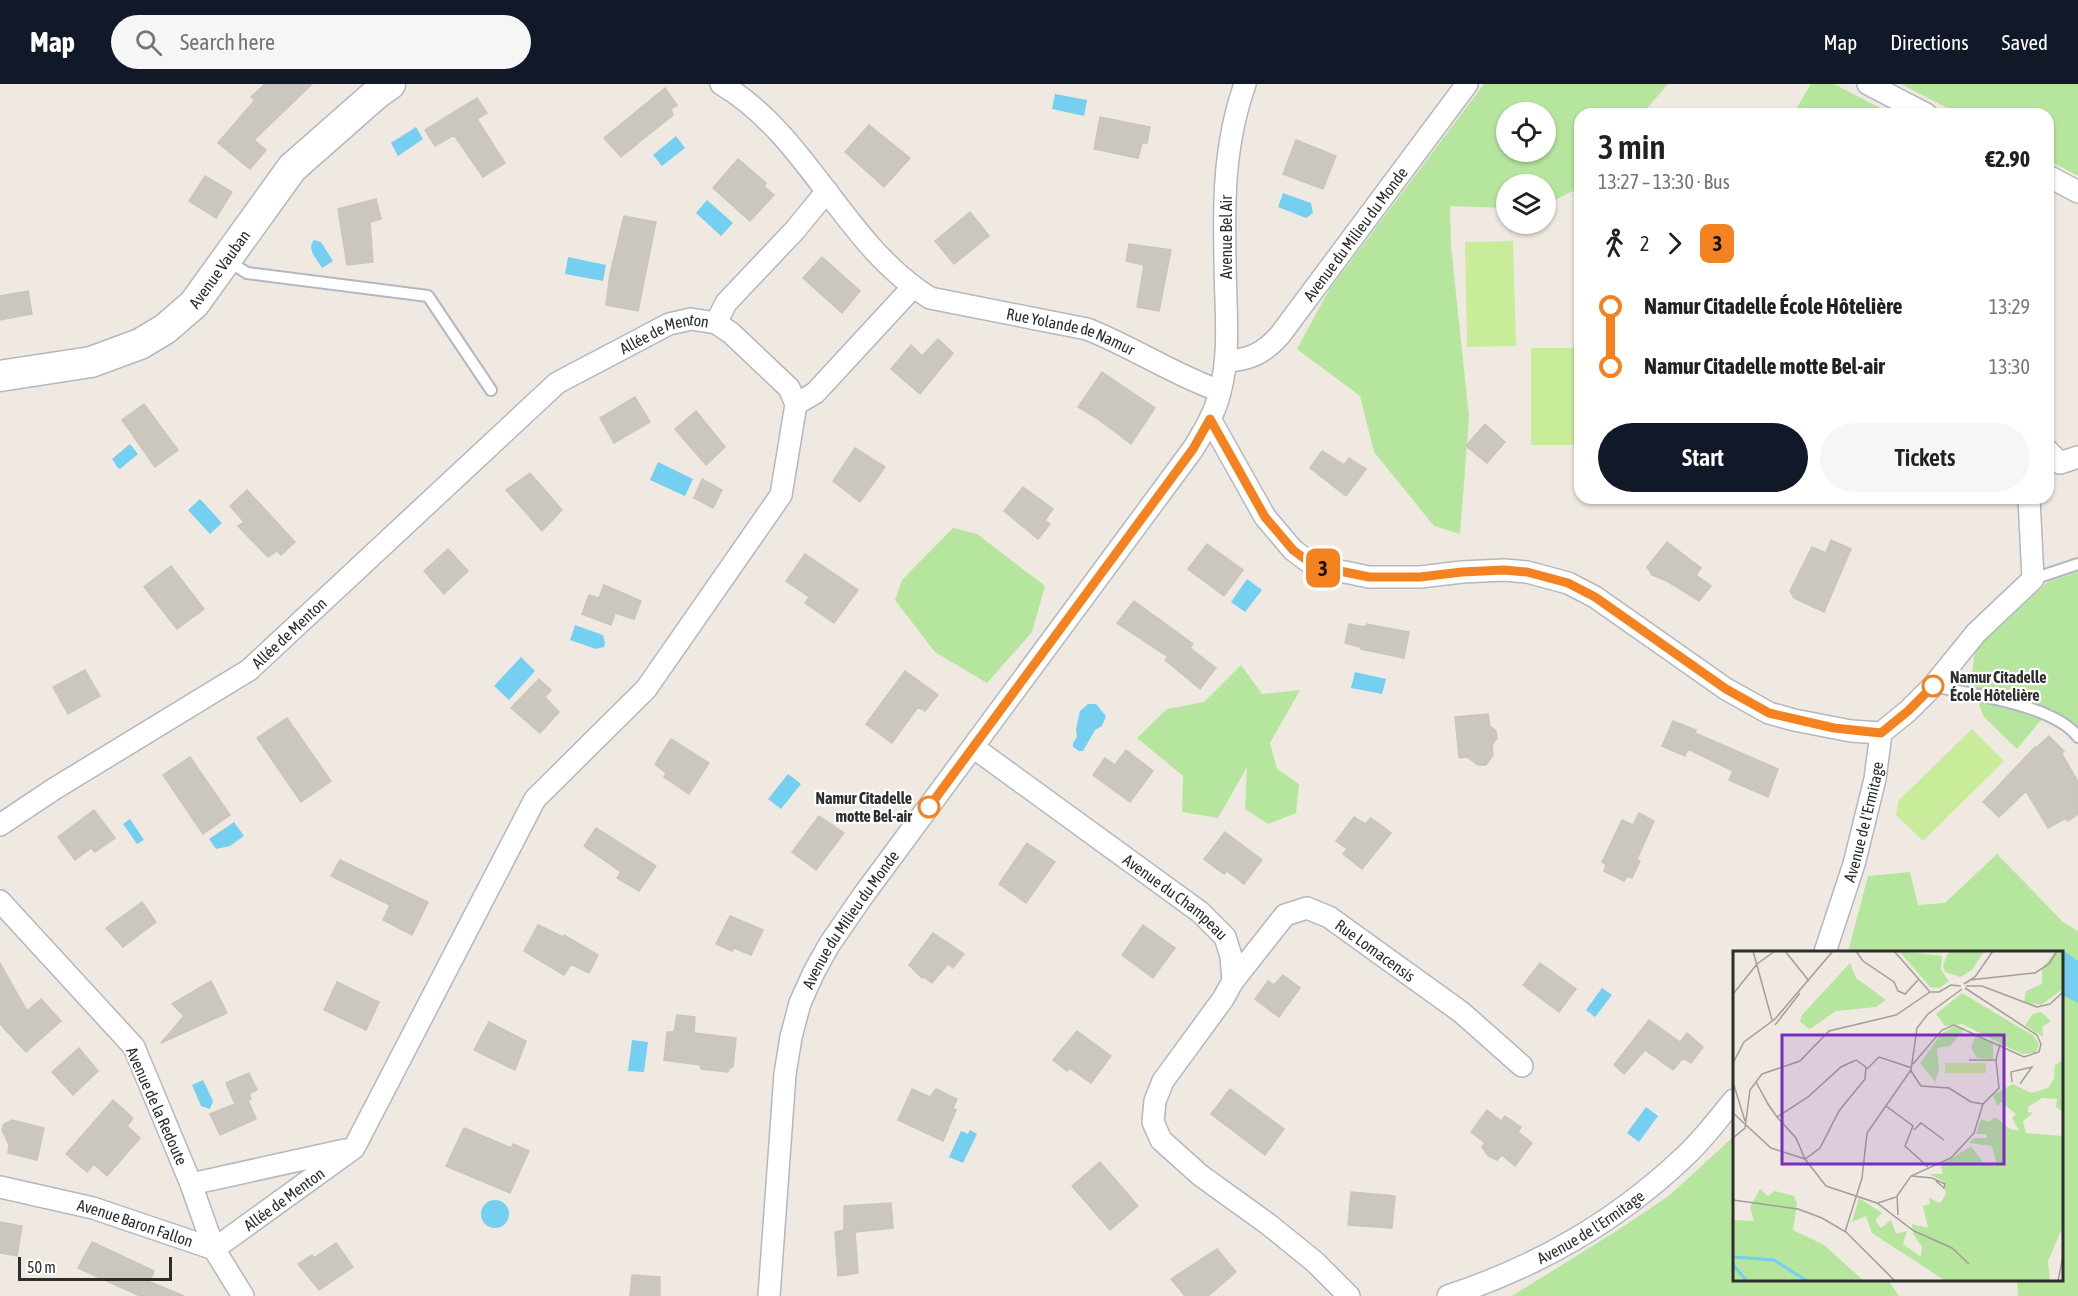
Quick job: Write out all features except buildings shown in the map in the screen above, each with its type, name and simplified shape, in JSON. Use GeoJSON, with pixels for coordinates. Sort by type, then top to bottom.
{"type":"FeatureCollection","features":[{"type":"Feature","properties":{"kind":"main road","name":"Avenue Vauban"},"geometry":{"type":"LineString","coordinates":[[0,376],[91,363],[140,344],[165,329],[194,304],[292,168],[390,84]]}},
{"type":"Feature","properties":{"kind":"street","name":"Rue Yolande de Namur"},"geometry":{"type":"LineString","coordinates":[[721,84],[737,93],[771,122],[827,191],[865,243],[913,287],[930,298],[1087,329],[1108,337],[1195,382],[1220,391]]}},
{"type":"Feature","properties":{"kind":"street","name":"Avenue Bel Air"},"geometry":{"type":"LineString","coordinates":[[1220,391],[1226,361],[1226,183],[1231,138],[1245,84]]}},
{"type":"Feature","properties":{"kind":"street","name":"Avenue du Milieu du Monde"},"geometry":{"type":"LineString","coordinates":[[1226,361],[1248,359],[1258,355],[1280,335],[1467,84]]}},
{"type":"Feature","properties":{"kind":"street"},"geometry":{"type":"LineString","coordinates":[[1868,84],[1914,108]]}},
{"type":"Feature","properties":{"kind":"street"},"geometry":{"type":"LineString","coordinates":[[2054,179],[2078,192]]}},
{"type":"Feature","properties":{"kind":"street"},"geometry":{"type":"LineString","coordinates":[[716,323],[726,303],[795,230],[827,191]]}},
{"type":"Feature","properties":{"kind":"street"},"geometry":{"type":"LineString","coordinates":[[796,404],[815,393],[913,287]]}},
{"type":"Feature","properties":{"kind":"street","name":"Allée de Menton"},"geometry":{"type":"LineString","coordinates":[[0,825],[54,789],[249,670],[557,383],[669,324],[691,319],[716,323],[731,333],[789,388],[796,404],[781,495],[646,689],[534,799],[354,1148],[214,1249]]}},
{"type":"Feature","properties":{"kind":"street","name":"Avenue du Milieu du Monde"},"geometry":{"type":"LineString","coordinates":[[769,1296],[787,1055],[800,1003],[821,957],[843,923],[1187,457],[1210,419],[1220,391]]}},
{"type":"Feature","properties":{"kind":"street"},"geometry":{"type":"LineString","coordinates":[[1210,419],[1265,517],[1293,550],[1309,562],[1325,568],[1369,577],[1420,577],[1504,570],[1527,572],[1568,583],[1595,597],[1726,689],[1769,713],[1851,730],[1881,733],[1908,711],[1933,686],[1976,633],[2033,579],[2030,504]]}},
{"type":"Feature","properties":{"kind":"street"},"geometry":{"type":"LineString","coordinates":[[2054,457],[2060,463],[2078,457]]}},
{"type":"Feature","properties":{"kind":"street","name":"Avenue de l'Ermitage"},"geometry":{"type":"LineString","coordinates":[[1825,951],[1854,864],[1875,779],[1881,733]]}},
{"type":"Feature","properties":{"kind":"street","name":"Avenue du Champeau"},"geometry":{"type":"LineString","coordinates":[[973,747],[1200,912],[1225,937],[1232,956],[1233,981]]}},
{"type":"Feature","properties":{"kind":"street","name":"Avenue de la Redoute"},"geometry":{"type":"LineString","coordinates":[[0,901],[134,1047],[191,1184],[214,1249]]}},
{"type":"Feature","properties":{"kind":"street","name":"Rue Lomacensis"},"geometry":{"type":"LineString","coordinates":[[1233,981],[1285,915],[1307,908],[1329,917],[1452,1006],[1522,1066]]}},
{"type":"Feature","properties":{"kind":"street"},"geometry":{"type":"LineString","coordinates":[[1233,981],[1223,999],[1163,1081],[1155,1101],[1153,1122],[1161,1140],[1200,1175],[1276,1230],[1315,1262],[1349,1296]]}},
{"type":"Feature","properties":{"kind":"street","name":"Avenue de l'Ermitage"},"geometry":{"type":"LineString","coordinates":[[1448,1296],[1489,1283],[1581,1237],[1636,1199],[1685,1157],[1733,1101]]}},
{"type":"Feature","properties":{"kind":"street","name":"Allée de Menton"},"geometry":{"type":"LineString","coordinates":[[191,1184],[354,1148]]}},
{"type":"Feature","properties":{"kind":"street","name":"Avenue Baron Fallon"},"geometry":{"type":"LineString","coordinates":[[0,1187],[93,1208],[214,1249],[243,1296]]}},
{"type":"Feature","properties":{"kind":"lane"},"geometry":{"type":"LineString","coordinates":[[225,259],[247,273],[428,296],[491,390]]}},
{"type":"Feature","properties":{"kind":"lane"},"geometry":{"type":"LineString","coordinates":[[2033,579],[2078,564]]}},
{"type":"Feature","properties":{"kind":"lane"},"geometry":{"type":"LineString","coordinates":[[1933,686],[2009,703],[2052,716],[2078,737]]}},
{"type":"Feature","properties":{"kind":"green space"},"geometry":{"type":"Polygon","coordinates":[[[1484,84],[1668,84],[1647,108],[1574,108],[1574,190],[1556,200],[1556,174],[1496,174],[1496,208],[1450,206],[1451,246],[1469,417],[1460,534],[1434,526],[1374,452],[1360,396],[1297,349],[1329,290],[1484,84]]]}},
{"type":"Feature","properties":{"kind":"green space"},"geometry":{"type":"Polygon","coordinates":[[[1811,84],[1834,84],[1880,108],[1797,108],[1811,84]]]}},
{"type":"Feature","properties":{"kind":"green space"},"geometry":{"type":"Polygon","coordinates":[[[1901,84],[2078,84],[2078,176],[2054,163],[2054,108],[1947,108],[1901,84]]]}},
{"type":"Feature","properties":{"kind":"green space"},"geometry":{"type":"Polygon","coordinates":[[[1513,241],[1516,346],[1467,347],[1465,242],[1513,241]]]}},
{"type":"Feature","properties":{"kind":"green space"},"geometry":{"type":"Polygon","coordinates":[[[1531,348],[1574,348],[1574,445],[1531,445],[1531,348]]]}},
{"type":"Feature","properties":{"kind":"green space"},"geometry":{"type":"Polygon","coordinates":[[[953,528],[977,534],[1045,586],[1032,632],[987,683],[935,652],[895,600],[902,580],[953,528]]]}},
{"type":"Feature","properties":{"kind":"green space"},"geometry":{"type":"Polygon","coordinates":[[[2078,572],[2078,729],[2051,708],[2017,749],[1984,717],[1971,685],[1975,647],[2048,582],[2078,572]]]}},
{"type":"Feature","properties":{"kind":"green space"},"geometry":{"type":"Polygon","coordinates":[[[1241,665],[1262,694],[1300,690],[1270,743],[1277,769],[1299,784],[1296,813],[1268,824],[1245,809],[1247,767],[1218,818],[1182,812],[1183,776],[1137,738],[1167,709],[1204,702],[1241,665]]]}},
{"type":"Feature","properties":{"kind":"green space"},"geometry":{"type":"Polygon","coordinates":[[[1972,729],[2004,761],[1923,841],[1896,815],[1899,800],[1972,729]]]}},
{"type":"Feature","properties":{"kind":"green space"},"geometry":{"type":"Polygon","coordinates":[[[1997,854],[2063,922],[2078,931],[2078,1296],[2018,1296],[2017,1281],[2063,1281],[2063,951],[1848,951],[1868,876],[1910,872],[1918,905],[1945,903],[1997,854]]]}},
{"type":"Feature","properties":{"kind":"green space"},"geometry":{"type":"Polygon","coordinates":[[[1733,1137],[1733,1281],[1889,1281],[1899,1296],[1512,1296],[1670,1195],[1733,1137]]]}},
{"type":"Feature","properties":{"kind":"water"},"geometry":{"type":"Polygon","coordinates":[[[1055,94],[1087,100],[1084,116],[1052,109],[1055,94]]]}},
{"type":"Feature","properties":{"kind":"water"},"geometry":{"type":"Polygon","coordinates":[[[416,127],[423,139],[398,156],[391,143],[416,127]]]}},
{"type":"Feature","properties":{"kind":"water"},"geometry":{"type":"Polygon","coordinates":[[[676,136],[685,148],[662,166],[653,155],[676,136]]]}},
{"type":"Feature","properties":{"kind":"water"},"geometry":{"type":"Polygon","coordinates":[[[1283,193],[1311,203],[1313,213],[1306,218],[1278,207],[1283,193]]]}},
{"type":"Feature","properties":{"kind":"water"},"geometry":{"type":"Polygon","coordinates":[[[707,200],[733,223],[721,236],[696,213],[707,200]]]}},
{"type":"Feature","properties":{"kind":"water"},"geometry":{"type":"Polygon","coordinates":[[[314,240],[321,242],[333,261],[322,268],[311,247],[314,240]]]}},
{"type":"Feature","properties":{"kind":"water"},"geometry":{"type":"Polygon","coordinates":[[[568,257],[606,265],[603,281],[565,274],[568,257]]]}},
{"type":"Feature","properties":{"kind":"water"},"geometry":{"type":"Polygon","coordinates":[[[130,444],[138,454],[120,469],[112,459],[130,444]]]}},
{"type":"Feature","properties":{"kind":"water"},"geometry":{"type":"Polygon","coordinates":[[[658,462],[693,479],[685,496],[650,480],[658,462]]]}},
{"type":"Feature","properties":{"kind":"water"},"geometry":{"type":"Polygon","coordinates":[[[200,499],[222,523],[210,534],[188,510],[200,499]]]}},
{"type":"Feature","properties":{"kind":"water"},"geometry":{"type":"Polygon","coordinates":[[[1247,579],[1262,590],[1245,612],[1231,602],[1247,579]]]}},
{"type":"Feature","properties":{"kind":"water"},"geometry":{"type":"Polygon","coordinates":[[[575,625],[603,635],[604,647],[596,649],[570,640],[575,625]]]}},
{"type":"Feature","properties":{"kind":"water"},"geometry":{"type":"Polygon","coordinates":[[[521,657],[535,671],[509,700],[494,686],[521,657]]]}},
{"type":"Feature","properties":{"kind":"water"},"geometry":{"type":"Polygon","coordinates":[[[1355,672],[1386,679],[1382,694],[1351,688],[1355,672]]]}},
{"type":"Feature","properties":{"kind":"water"},"geometry":{"type":"Polygon","coordinates":[[[1088,704],[1096,704],[1106,716],[1102,726],[1095,730],[1083,751],[1079,751],[1073,747],[1073,743],[1077,737],[1076,729],[1080,711],[1088,704]]]}},
{"type":"Feature","properties":{"kind":"water"},"geometry":{"type":"Polygon","coordinates":[[[788,774],[801,784],[781,809],[768,799],[788,774]]]}},
{"type":"Feature","properties":{"kind":"water"},"geometry":{"type":"Polygon","coordinates":[[[130,819],[144,840],[137,844],[123,824],[130,819]]]}},
{"type":"Feature","properties":{"kind":"water"},"geometry":{"type":"Polygon","coordinates":[[[234,822],[244,836],[230,846],[216,849],[209,839],[234,822]]]}},
{"type":"Feature","properties":{"kind":"water"},"geometry":{"type":"Polygon","coordinates":[[[2063,951],[2078,961],[2078,1003],[2063,996],[2063,951]]]}},
{"type":"Feature","properties":{"kind":"water"},"geometry":{"type":"Polygon","coordinates":[[[1602,988],[1612,995],[1595,1017],[1586,1010],[1602,988]]]}},
{"type":"Feature","properties":{"kind":"water"},"geometry":{"type":"Polygon","coordinates":[[[632,1040],[648,1042],[644,1072],[628,1071],[632,1040]]]}},
{"type":"Feature","properties":{"kind":"water"},"geometry":{"type":"Polygon","coordinates":[[[203,1080],[213,1101],[210,1109],[201,1106],[192,1085],[203,1080]]]}},
{"type":"Feature","properties":{"kind":"water"},"geometry":{"type":"Polygon","coordinates":[[[1646,1107],[1658,1116],[1639,1142],[1627,1133],[1646,1107]]]}},
{"type":"Feature","properties":{"kind":"water"},"geometry":{"type":"Polygon","coordinates":[[[970,1130],[977,1134],[963,1163],[949,1157],[961,1131],[968,1134],[970,1130]]]}},
{"type":"Feature","properties":{"kind":"water"},"geometry":{"type":"Polygon","coordinates":[[[495,1200],[505,1204],[509,1214],[505,1224],[495,1228],[485,1224],[481,1214],[485,1204],[495,1200]]]}},
{"type":"Feature","properties":{"kind":"bus line","name":"3"},"geometry":{"type":"LineString","coordinates":[[929,807],[1193,449],[1210,419],[1265,517],[1293,550],[1309,562],[1325,568],[1369,577],[1420,577],[1504,570],[1527,572],[1568,583],[1595,597],[1726,689],[1769,713],[1794,720],[1881,733],[1933,686]]}},
{"type":"Feature","properties":{"kind":"place","name":"Namur Citadelle École Hôtelière"},"geometry":{"type":"Point","coordinates":[1933,686]}},
{"type":"Feature","properties":{"kind":"place","name":"Namur Citadelle motte Bel-air"},"geometry":{"type":"Point","coordinates":[929,807]}}]}
